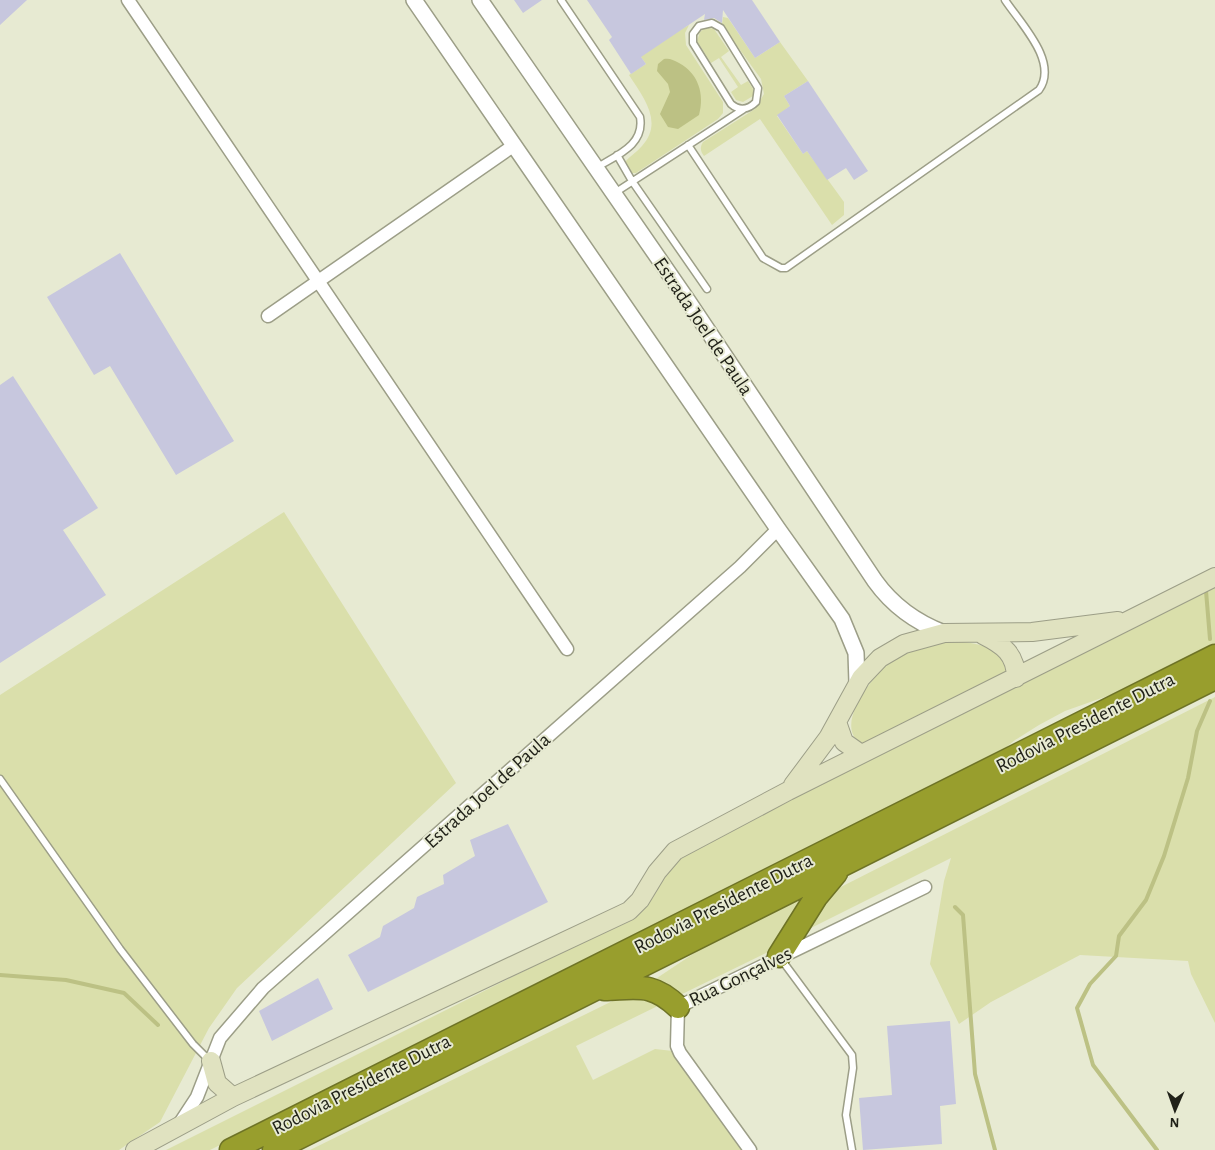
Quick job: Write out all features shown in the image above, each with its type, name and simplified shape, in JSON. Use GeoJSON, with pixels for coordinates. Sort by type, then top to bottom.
{"type":"FeatureCollection","features":[{"type":"Feature","properties":{"kind":"highway","name":"Rodovia Presidente Dutra"},"geometry":{"type":"LineString","coordinates":[[231,1150],[1215,656]]}},
{"type":"Feature","properties":{"kind":"highway","name":"Rodovia Presidente Dutra"},"geometry":{"type":"LineString","coordinates":[[274,1150],[1215,678]]}},
{"type":"Feature","properties":{"kind":"highway"},"geometry":{"type":"LineString","coordinates":[[779,956],[816,897],[842,866]]}},
{"type":"Feature","properties":{"kind":"highway"},"geometry":{"type":"LineString","coordinates":[[596,989],[650,987],[666,996],[678,1007]]}},
{"type":"Feature","properties":{"kind":"main road"},"geometry":{"type":"LineString","coordinates":[[135,1150],[233,1096],[629,911],[640,900],[657,872],[675,850],[861,754],[1215,578]]}},
{"type":"Feature","properties":{"kind":"main road"},"geometry":{"type":"LineString","coordinates":[[788,791],[817,755],[838,722],[857,683],[870,668],[891,650],[917,638],[944,633],[980,634],[1058,630],[1137,618]]}},
{"type":"Feature","properties":{"kind":"main road"},"geometry":{"type":"LineString","coordinates":[[980,634],[1007,650],[1014,663],[1016,678]]}},
{"type":"Feature","properties":{"kind":"main road"},"geometry":{"type":"LineString","coordinates":[[838,722],[844,742],[861,754]]}},
{"type":"Feature","properties":{"kind":"main road"},"geometry":{"type":"LineString","coordinates":[[211,1062],[217,1083],[233,1096]]}},
{"type":"Feature","properties":{"kind":"street"},"geometry":{"type":"LineString","coordinates":[[128,0],[567,649]]}},
{"type":"Feature","properties":{"kind":"street"},"geometry":{"type":"LineString","coordinates":[[414,0],[849,631],[858,663],[857,683]]}},
{"type":"Feature","properties":{"kind":"street","name":"Estrada Joel de Paula"},"geometry":{"type":"LineString","coordinates":[[480,0],[688,301],[882,591],[909,616],[944,633]]}},
{"type":"Feature","properties":{"kind":"street"},"geometry":{"type":"LineString","coordinates":[[268,316],[513,146]]}},
{"type":"Feature","properties":{"kind":"street","name":"Estrada Joel de Paula"},"geometry":{"type":"LineString","coordinates":[[178,1126],[197,1097],[220,1038],[263,988],[740,567],[778,529]]}},
{"type":"Feature","properties":{"kind":"street","name":"Rua Gonçalves"},"geometry":{"type":"LineString","coordinates":[[750,1150],[680,1053],[677,1046],[678,1007],[779,956],[925,887]]}},
{"type":"Feature","properties":{"kind":"lane"},"geometry":{"type":"LineString","coordinates":[[561,0],[640,116],[641,129],[636,140],[617,155],[595,168]]}},
{"type":"Feature","properties":{"kind":"lane"},"geometry":{"type":"LineString","coordinates":[[688,145],[763,258],[781,268],[786,268],[1039,90],[1045,78],[1044,60],[1005,0]]}},
{"type":"Feature","properties":{"kind":"lane"},"geometry":{"type":"LineString","coordinates":[[613,194],[744,109],[753,106],[758,98],[756,84],[721,28],[712,23],[703,24],[695,30],[693,43],[731,104],[744,109]]}},
{"type":"Feature","properties":{"kind":"lane"},"geometry":{"type":"LineString","coordinates":[[617,155],[632,182],[707,289]]}},
{"type":"Feature","properties":{"kind":"lane"},"geometry":{"type":"LineString","coordinates":[[0,779],[120,949],[193,1044],[211,1062]]}},
{"type":"Feature","properties":{"kind":"lane"},"geometry":{"type":"LineString","coordinates":[[779,956],[852,1054],[853,1068],[846,1115],[852,1150]]}},
{"type":"Feature","properties":{"kind":"shaded area"},"geometry":{"type":"Polygon","coordinates":[[[723,17],[728,18],[755,58],[780,42],[808,81],[784,96],[790,106],[777,116],[803,154],[807,151],[844,202],[844,215],[832,225],[760,119],[704,156],[701,147],[703,142],[755,109],[764,94],[761,79],[722,25],[723,17]]]}},
{"type":"Feature","properties":{"kind":"shaded area"},"geometry":{"type":"Polygon","coordinates":[[[689,25],[685,33],[686,45],[723,102],[723,113],[718,119],[636,173],[629,173],[625,162],[640,148],[648,137],[651,119],[645,101],[629,75],[646,64],[638,53],[689,25]]]}},
{"type":"Feature","properties":{"kind":"shaded area"},"geometry":{"type":"Polygon","coordinates":[[[706,27],[714,29],[729,51],[721,57],[741,85],[748,81],[753,89],[753,96],[743,102],[736,100],[731,92],[738,87],[719,58],[711,63],[697,41],[700,32],[706,27]]]}},
{"type":"Feature","properties":{"kind":"shaded area"},"geometry":{"type":"Polygon","coordinates":[[[664,59],[671,59],[686,67],[695,78],[700,92],[701,107],[699,115],[678,129],[668,127],[660,114],[670,92],[668,84],[657,71],[658,64],[664,59]]]}},
{"type":"Feature","properties":{"kind":"shaded area"},"geometry":{"type":"Polygon","coordinates":[[[284,512],[456,783],[237,988],[209,1028],[160,1122],[119,1150],[0,1150],[0,695],[284,512]]]}},
{"type":"Feature","properties":{"kind":"shaded area"},"geometry":{"type":"Polygon","coordinates":[[[1215,587],[1215,647],[1141,684],[1065,711],[1015,740],[981,768],[210,1150],[166,1150],[616,925],[678,859],[798,792],[1215,587]]]}},
{"type":"Feature","properties":{"kind":"shaded area"},"geometry":{"type":"Polygon","coordinates":[[[945,642],[965,642],[984,646],[999,655],[1007,672],[864,745],[854,737],[851,727],[853,714],[859,701],[876,676],[894,659],[906,653],[945,642]]]}},
{"type":"Feature","properties":{"kind":"shaded area"},"geometry":{"type":"Polygon","coordinates":[[[1215,697],[1215,1023],[1191,974],[1188,961],[1080,955],[991,1002],[959,1024],[930,964],[944,881],[951,858],[803,932],[833,891],[1215,697]]]}},
{"type":"Feature","properties":{"kind":"shaded area"},"geometry":{"type":"Polygon","coordinates":[[[812,892],[772,950],[576,1046],[593,1080],[655,1049],[673,1051],[744,1150],[310,1150],[651,982],[711,942],[812,892]]]}},
{"type":"Feature","properties":{"kind":"building"},"geometry":{"type":"Polygon","coordinates":[[[0,0],[27,0],[0,25],[0,0]]]}},
{"type":"Feature","properties":{"kind":"building"},"geometry":{"type":"Polygon","coordinates":[[[514,0],[542,0],[523,13],[514,0]]]}},
{"type":"Feature","properties":{"kind":"building"},"geometry":{"type":"Polygon","coordinates":[[[587,0],[752,0],[780,42],[755,58],[723,10],[722,23],[714,18],[704,20],[705,14],[641,57],[646,64],[631,74],[609,40],[612,37],[587,0]]]}},
{"type":"Feature","properties":{"kind":"building"},"geometry":{"type":"Polygon","coordinates":[[[808,81],[868,171],[854,180],[846,168],[827,180],[807,151],[803,154],[777,115],[790,106],[784,96],[808,81]]]}},
{"type":"Feature","properties":{"kind":"building"},"geometry":{"type":"Polygon","coordinates":[[[120,253],[234,441],[176,475],[110,366],[94,375],[47,297],[120,253]]]}},
{"type":"Feature","properties":{"kind":"building"},"geometry":{"type":"Polygon","coordinates":[[[13,376],[98,508],[63,530],[106,595],[0,663],[0,385],[13,376]]]}},
{"type":"Feature","properties":{"kind":"building"},"geometry":{"type":"Polygon","coordinates":[[[508,824],[548,902],[368,992],[348,955],[380,937],[383,926],[414,908],[417,897],[444,884],[443,875],[475,856],[470,840],[508,824]]]}},
{"type":"Feature","properties":{"kind":"building"},"geometry":{"type":"Polygon","coordinates":[[[318,978],[333,1009],[272,1041],[259,1011],[318,978]]]}},
{"type":"Feature","properties":{"kind":"building"},"geometry":{"type":"Polygon","coordinates":[[[950,1021],[956,1104],[940,1106],[942,1144],[863,1150],[859,1098],[892,1095],[887,1026],[950,1021]]]}},
{"type":"Feature","properties":{"kind":"waterway"},"geometry":{"type":"LineString","coordinates":[[1206,591],[1210,639]]}},
{"type":"Feature","properties":{"kind":"waterway"},"geometry":{"type":"LineString","coordinates":[[1157,1150],[1093,1065],[1077,1008],[1090,984],[1116,956],[1119,936],[1146,900],[1164,856],[1188,778],[1197,731],[1210,701]]}},
{"type":"Feature","properties":{"kind":"waterway"},"geometry":{"type":"LineString","coordinates":[[955,907],[963,915],[975,1074],[995,1150]]}},
{"type":"Feature","properties":{"kind":"waterway"},"geometry":{"type":"LineString","coordinates":[[0,975],[66,980],[124,993],[158,1025]]}}]}
